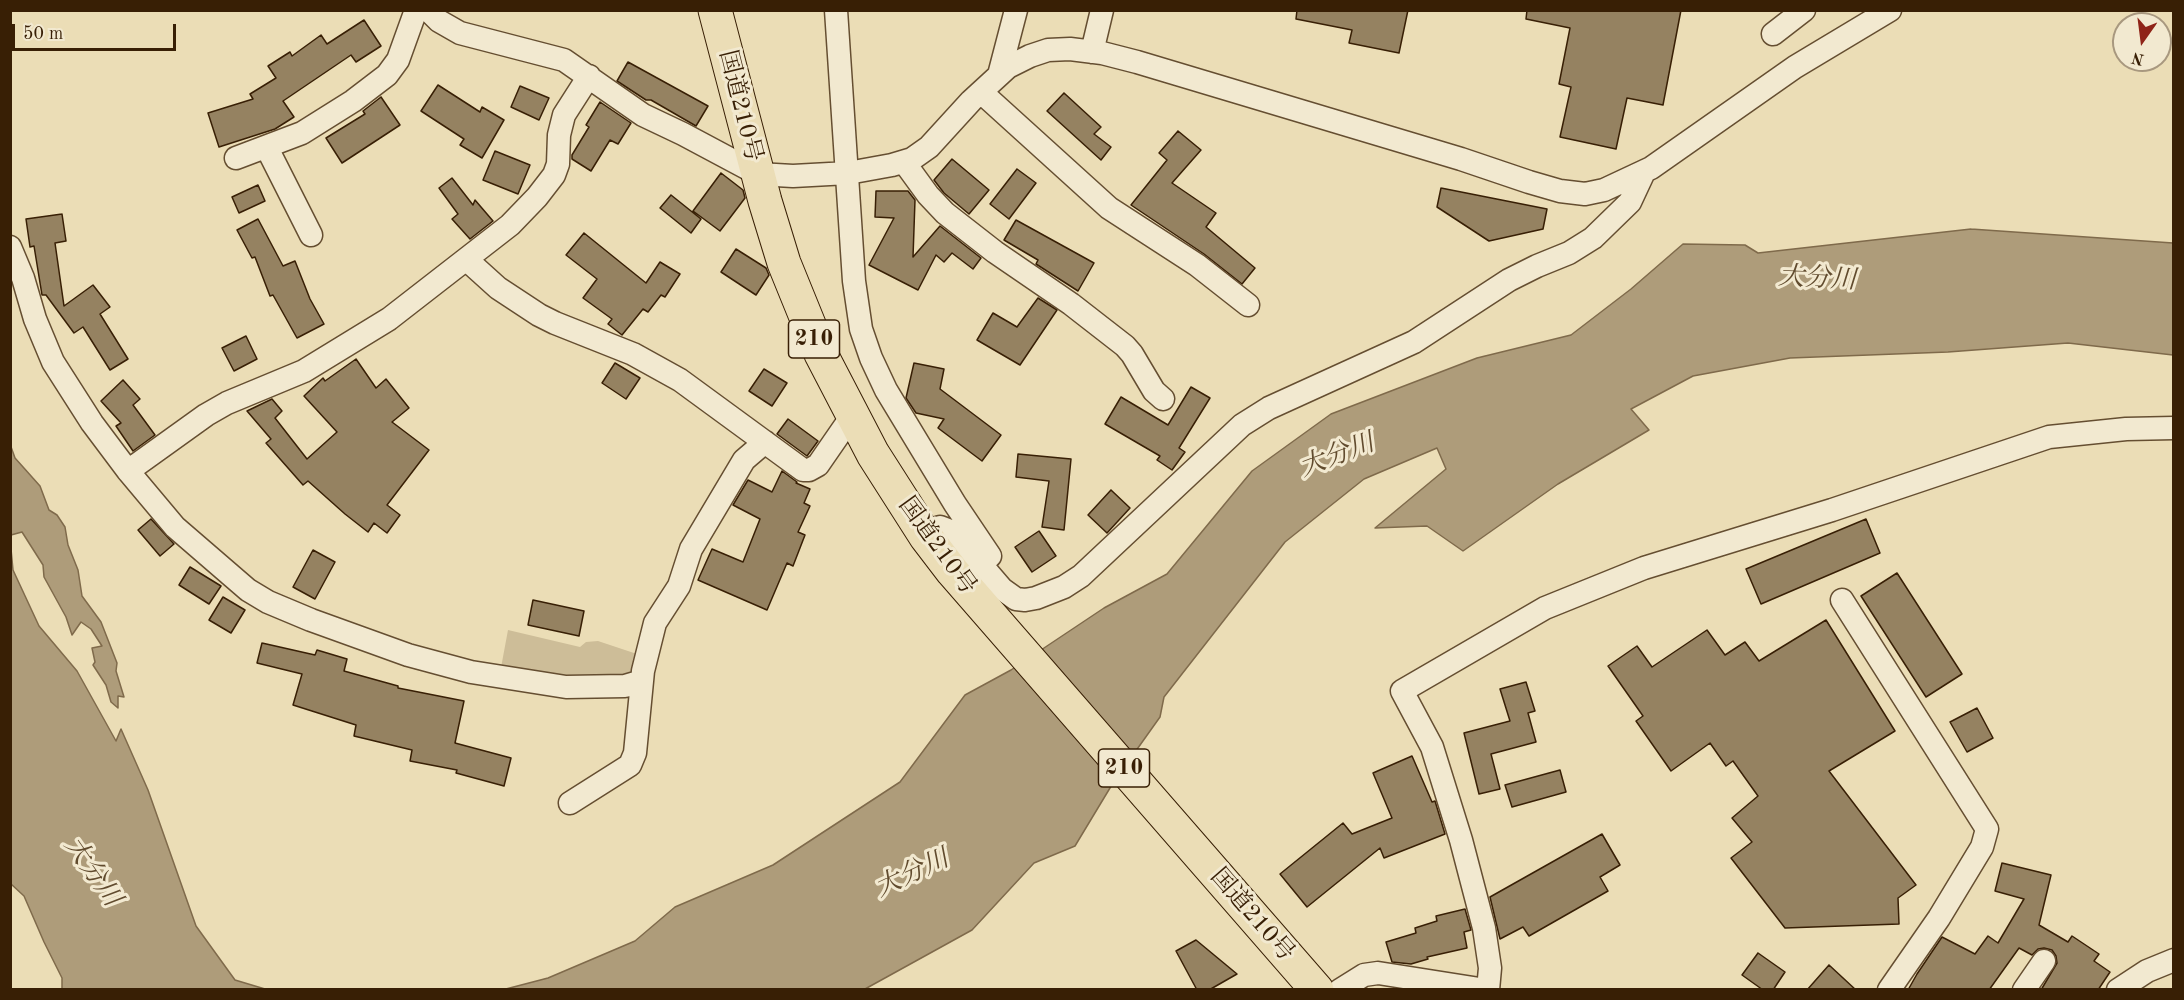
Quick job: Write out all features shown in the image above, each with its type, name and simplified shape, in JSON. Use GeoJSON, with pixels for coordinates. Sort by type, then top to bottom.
{"type":"FeatureCollection","features":[{"type":"Feature","properties":{"kind":"highway","name":"国道210号"},"geometry":{"type":"LineString","coordinates":[[716,10],[772,227],[795,295],[820,354],[873,454],[924,533],[959,580],[1317,990]]}},
{"type":"Feature","properties":{"kind":"street"},"geometry":{"type":"LineString","coordinates":[[236,158],[267,148],[321,122],[387,75],[398,60],[416,10]]}},
{"type":"Feature","properties":{"kind":"street"},"geometry":{"type":"LineString","coordinates":[[428,10],[448,27],[460,33],[556,56],[589,76],[643,115],[684,134],[758,174],[793,176],[848,173],[904,162],[928,147],[999,75],[1019,61],[1048,50],[1092,52],[1159,69],[1560,191],[1585,194],[1604,190],[1644,172],[1795,67],[1890,10]]}},
{"type":"Feature","properties":{"kind":"street"},"geometry":{"type":"LineString","coordinates":[[836,10],[856,303],[861,329],[886,390],[955,504],[1000,569],[1025,600]]}},
{"type":"Feature","properties":{"kind":"street"},"geometry":{"type":"LineString","coordinates":[[999,75],[1016,10]]}},
{"type":"Feature","properties":{"kind":"street"},"geometry":{"type":"LineString","coordinates":[[1092,52],[1102,10]]}},
{"type":"Feature","properties":{"kind":"street"},"geometry":{"type":"LineString","coordinates":[[1773,34],[1804,10]]}},
{"type":"Feature","properties":{"kind":"street"},"geometry":{"type":"LineString","coordinates":[[128,471],[206,415],[227,403],[304,371],[389,320],[522,214],[554,176],[558,164],[559,135],[564,115],[589,76]]}},
{"type":"Feature","properties":{"kind":"street"},"geometry":{"type":"LineString","coordinates":[[981,92],[1109,208],[1197,265],[1248,305]]}},
{"type":"Feature","properties":{"kind":"street"},"geometry":{"type":"LineString","coordinates":[[267,148],[310,235]]}},
{"type":"Feature","properties":{"kind":"street"},"geometry":{"type":"LineString","coordinates":[[904,162],[928,195],[945,213],[994,252],[1071,304],[1125,346],[1154,391],[1163,399]]}},
{"type":"Feature","properties":{"kind":"street"},"geometry":{"type":"LineString","coordinates":[[924,533],[940,527],[953,532],[1008,595],[1025,600],[1036,598],[1075,581],[1221,443],[1254,417],[1414,342],[1509,280],[1569,253],[1593,238],[1629,202],[1644,172]]}},
{"type":"Feature","properties":{"kind":"street"},"geometry":{"type":"LineString","coordinates":[[10,247],[23,278],[38,328],[53,362],[92,423],[128,471],[175,527],[248,590],[295,614],[408,655],[508,679],[586,688],[626,686],[642,681]]}},
{"type":"Feature","properties":{"kind":"street"},"geometry":{"type":"LineString","coordinates":[[467,260],[498,288],[539,315],[555,324],[633,354],[680,380],[798,467],[809,470],[818,465],[847,423],[853,418]]}},
{"type":"Feature","properties":{"kind":"street"},"geometry":{"type":"LineString","coordinates":[[1340,990],[1358,978],[1378,973],[1487,990],[1490,968],[1484,928],[1461,840],[1432,747],[1402,691],[1545,608],[1644,568],[1832,510],[2049,437],[2126,429],[2174,428]]}},
{"type":"Feature","properties":{"kind":"street"},"geometry":{"type":"LineString","coordinates":[[570,803],[630,765],[634,753],[642,681],[654,627],[680,586],[691,549],[744,460],[765,442]]}},
{"type":"Feature","properties":{"kind":"street"},"geometry":{"type":"LineString","coordinates":[[1842,600],[1987,829],[1982,847],[1939,918],[1889,990]]}},
{"type":"Feature","properties":{"kind":"street"},"geometry":{"type":"LineString","coordinates":[[2118,990],[2147,970],[2174,960]]}},
{"type":"Feature","properties":{"kind":"street"},"geometry":{"type":"LineString","coordinates":[[2024,990],[2044,962]]}},
{"type":"Feature","properties":{"kind":"shaded area"},"geometry":{"type":"Polygon","coordinates":[[[508,630],[580,647],[586,642],[598,641],[637,654],[632,676],[626,680],[500,673],[508,630]]]}},
{"type":"Feature","properties":{"kind":"water","name":"大分川"},"geometry":{"type":"Polygon","coordinates":[[[1971,229],[2173,243],[2173,355],[2068,343],[1948,352],[1790,358],[1693,376],[1631,409],[1649,430],[1558,484],[1463,551],[1427,526],[1375,528],[1446,469],[1437,448],[1364,479],[1285,542],[1164,697],[1160,717],[1113,783],[1075,846],[1034,863],[972,930],[865,989],[502,990],[548,978],[635,941],[675,907],[773,865],[900,782],[965,695],[1011,670],[1104,608],[1167,574],[1252,471],[1331,414],[1477,358],[1571,335],[1631,289],[1683,244],[1745,245],[1758,253],[1971,229]]]}},
{"type":"Feature","properties":{"kind":"water"},"geometry":{"type":"Polygon","coordinates":[[[10,444],[15,458],[40,486],[49,510],[57,515],[65,527],[68,545],[78,570],[82,596],[101,622],[117,663],[116,671],[124,697],[118,696],[118,708],[111,702],[106,685],[93,665],[95,662],[92,648],[102,646],[91,629],[81,622],[72,635],[66,617],[44,577],[43,565],[22,532],[11,535],[10,444]]]}},
{"type":"Feature","properties":{"kind":"water","name":"大分川"},"geometry":{"type":"Polygon","coordinates":[[[11,549],[13,570],[39,626],[77,671],[116,741],[121,729],[148,790],[196,926],[235,980],[265,989],[62,989],[62,978],[24,896],[11,884],[11,549]]]}},
{"type":"Feature","properties":{"kind":"building"},"geometry":{"type":"Polygon","coordinates":[[[1297,10],[1408,10],[1399,53],[1349,43],[1352,30],[1296,19],[1297,10]]]}},
{"type":"Feature","properties":{"kind":"building"},"geometry":{"type":"Polygon","coordinates":[[[1527,10],[1681,10],[1663,105],[1627,98],[1616,149],[1560,137],[1571,87],[1559,84],[1570,28],[1526,19],[1527,10]]]}},
{"type":"Feature","properties":{"kind":"building"},"geometry":{"type":"Polygon","coordinates":[[[364,20],[381,46],[356,62],[351,55],[283,101],[294,117],[275,129],[219,147],[208,113],[253,99],[250,94],[276,78],[268,66],[290,52],[292,56],[321,35],[327,44],[364,20]]]}},
{"type":"Feature","properties":{"kind":"building"},"geometry":{"type":"Polygon","coordinates":[[[628,62],[708,106],[696,126],[651,100],[646,100],[617,81],[628,62]]]}},
{"type":"Feature","properties":{"kind":"building"},"geometry":{"type":"Polygon","coordinates":[[[438,85],[480,112],[482,107],[504,120],[482,158],[460,145],[464,139],[421,111],[438,85]]]}},
{"type":"Feature","properties":{"kind":"building"},"geometry":{"type":"Polygon","coordinates":[[[520,86],[549,98],[539,120],[511,107],[520,86]]]}},
{"type":"Feature","properties":{"kind":"building"},"geometry":{"type":"Polygon","coordinates":[[[1064,93],[1101,127],[1094,134],[1111,147],[1101,160],[1047,111],[1064,93]]]}},
{"type":"Feature","properties":{"kind":"building"},"geometry":{"type":"Polygon","coordinates":[[[381,97],[400,125],[342,163],[326,138],[365,114],[363,111],[381,97]]]}},
{"type":"Feature","properties":{"kind":"building"},"geometry":{"type":"Polygon","coordinates":[[[600,102],[631,123],[618,144],[610,140],[591,171],[572,159],[572,155],[589,127],[586,125],[600,102]]]}},
{"type":"Feature","properties":{"kind":"building"},"geometry":{"type":"Polygon","coordinates":[[[1178,131],[1201,150],[1172,183],[1216,213],[1206,227],[1255,268],[1242,284],[1204,254],[1131,205],[1167,160],[1159,153],[1178,131]]]}},
{"type":"Feature","properties":{"kind":"building"},"geometry":{"type":"Polygon","coordinates":[[[495,151],[530,165],[518,194],[483,180],[495,151]]]}},
{"type":"Feature","properties":{"kind":"building"},"geometry":{"type":"Polygon","coordinates":[[[952,159],[989,190],[969,214],[944,193],[934,180],[952,159]]]}},
{"type":"Feature","properties":{"kind":"building"},"geometry":{"type":"Polygon","coordinates":[[[1017,169],[1036,183],[1009,219],[990,204],[1017,169]]]}},
{"type":"Feature","properties":{"kind":"building"},"geometry":{"type":"Polygon","coordinates":[[[721,173],[743,190],[745,198],[720,231],[693,211],[721,173]]]}},
{"type":"Feature","properties":{"kind":"building"},"geometry":{"type":"Polygon","coordinates":[[[452,178],[473,205],[475,200],[493,221],[470,239],[452,219],[458,214],[439,188],[452,178]]]}},
{"type":"Feature","properties":{"kind":"building"},"geometry":{"type":"Polygon","coordinates":[[[258,185],[265,201],[239,213],[232,197],[258,185]]]}},
{"type":"Feature","properties":{"kind":"building"},"geometry":{"type":"Polygon","coordinates":[[[1441,188],[1547,209],[1543,229],[1489,241],[1437,207],[1441,188]]]}},
{"type":"Feature","properties":{"kind":"building"},"geometry":{"type":"Polygon","coordinates":[[[876,191],[908,191],[915,200],[913,257],[940,226],[981,258],[973,269],[952,253],[944,262],[936,255],[918,290],[869,265],[894,218],[875,217],[876,191]]]}},
{"type":"Feature","properties":{"kind":"building"},"geometry":{"type":"Polygon","coordinates":[[[671,195],[701,219],[691,233],[660,208],[671,195]]]}},
{"type":"Feature","properties":{"kind":"building"},"geometry":{"type":"Polygon","coordinates":[[[62,214],[66,241],[55,243],[64,306],[93,285],[110,307],[100,314],[128,359],[110,370],[83,327],[74,333],[46,295],[42,295],[34,246],[30,247],[26,219],[62,214]]]}},
{"type":"Feature","properties":{"kind":"building"},"geometry":{"type":"Polygon","coordinates":[[[258,219],[283,266],[295,261],[310,299],[324,324],[297,338],[273,295],[270,296],[255,257],[252,258],[237,230],[258,219]]]}},
{"type":"Feature","properties":{"kind":"building"},"geometry":{"type":"Polygon","coordinates":[[[1016,220],[1094,263],[1078,291],[1036,264],[1038,260],[1004,240],[1016,220]]]}},
{"type":"Feature","properties":{"kind":"building"},"geometry":{"type":"Polygon","coordinates":[[[584,233],[646,283],[660,262],[680,274],[665,297],[661,295],[648,312],[643,309],[622,335],[608,324],[612,319],[583,298],[597,279],[566,255],[584,233]]]}},
{"type":"Feature","properties":{"kind":"building"},"geometry":{"type":"Polygon","coordinates":[[[736,249],[766,268],[769,275],[756,295],[721,272],[736,249]]]}},
{"type":"Feature","properties":{"kind":"building"},"geometry":{"type":"Polygon","coordinates":[[[1038,298],[1057,310],[1020,365],[977,340],[993,313],[1017,327],[1038,298]]]}},
{"type":"Feature","properties":{"kind":"building"},"geometry":{"type":"Polygon","coordinates":[[[246,336],[257,359],[234,371],[222,348],[246,336]]]}},
{"type":"Feature","properties":{"kind":"building"},"geometry":{"type":"Polygon","coordinates":[[[356,359],[376,388],[386,379],[409,408],[392,422],[429,450],[387,505],[400,515],[387,533],[374,523],[368,532],[308,481],[303,485],[266,443],[271,439],[247,411],[272,399],[282,411],[275,418],[307,459],[337,432],[304,396],[323,378],[325,381],[356,359]]]}},
{"type":"Feature","properties":{"kind":"building"},"geometry":{"type":"Polygon","coordinates":[[[615,363],[640,378],[626,399],[602,383],[615,363]]]}},
{"type":"Feature","properties":{"kind":"building"},"geometry":{"type":"Polygon","coordinates":[[[914,363],[944,369],[940,389],[1001,435],[982,461],[938,428],[944,419],[916,413],[906,398],[914,363]]]}},
{"type":"Feature","properties":{"kind":"building"},"geometry":{"type":"Polygon","coordinates":[[[764,369],[787,383],[772,406],[749,391],[764,369]]]}},
{"type":"Feature","properties":{"kind":"building"},"geometry":{"type":"Polygon","coordinates":[[[123,380],[140,399],[133,405],[155,435],[133,451],[116,426],[121,423],[101,401],[123,380]]]}},
{"type":"Feature","properties":{"kind":"building"},"geometry":{"type":"Polygon","coordinates":[[[1191,387],[1210,398],[1179,448],[1185,452],[1172,470],[1157,460],[1160,456],[1105,424],[1121,397],[1168,425],[1191,387]]]}},
{"type":"Feature","properties":{"kind":"building"},"geometry":{"type":"Polygon","coordinates":[[[788,419],[818,441],[807,456],[777,434],[788,419]]]}},
{"type":"Feature","properties":{"kind":"building"},"geometry":{"type":"Polygon","coordinates":[[[1018,454],[1071,459],[1064,530],[1042,527],[1049,481],[1016,477],[1018,454]]]}},
{"type":"Feature","properties":{"kind":"building"},"geometry":{"type":"Polygon","coordinates":[[[782,471],[796,483],[810,489],[804,503],[810,506],[798,532],[805,535],[793,566],[787,563],[767,610],[698,580],[712,549],[743,562],[760,519],[733,505],[748,480],[772,492],[782,471]]]}},
{"type":"Feature","properties":{"kind":"building"},"geometry":{"type":"Polygon","coordinates":[[[1111,490],[1130,508],[1107,533],[1088,515],[1111,490]]]}},
{"type":"Feature","properties":{"kind":"building"},"geometry":{"type":"Polygon","coordinates":[[[151,519],[174,544],[160,556],[138,530],[151,519]]]}},
{"type":"Feature","properties":{"kind":"building"},"geometry":{"type":"Polygon","coordinates":[[[1866,519],[1880,553],[1761,604],[1746,569],[1866,519]]]}},
{"type":"Feature","properties":{"kind":"building"},"geometry":{"type":"Polygon","coordinates":[[[1039,531],[1056,556],[1032,572],[1015,547],[1039,531]]]}},
{"type":"Feature","properties":{"kind":"building"},"geometry":{"type":"Polygon","coordinates":[[[313,550],[335,562],[315,599],[293,587],[313,550]]]}},
{"type":"Feature","properties":{"kind":"building"},"geometry":{"type":"Polygon","coordinates":[[[190,567],[221,586],[209,604],[179,585],[190,567]]]}},
{"type":"Feature","properties":{"kind":"building"},"geometry":{"type":"Polygon","coordinates":[[[1897,573],[1962,674],[1926,697],[1861,596],[1897,573]]]}},
{"type":"Feature","properties":{"kind":"building"},"geometry":{"type":"Polygon","coordinates":[[[223,597],[245,610],[231,633],[209,620],[223,597]]]}},
{"type":"Feature","properties":{"kind":"building"},"geometry":{"type":"Polygon","coordinates":[[[533,600],[584,611],[579,636],[528,625],[533,600]]]}},
{"type":"Feature","properties":{"kind":"building"},"geometry":{"type":"Polygon","coordinates":[[[1826,620],[1895,731],[1829,771],[1916,885],[1898,898],[1899,924],[1785,928],[1731,858],[1752,842],[1732,818],[1758,796],[1733,761],[1726,766],[1710,743],[1671,771],[1636,721],[1643,716],[1608,666],[1637,646],[1652,667],[1707,630],[1725,655],[1745,642],[1759,661],[1826,620]]]}},
{"type":"Feature","properties":{"kind":"building"},"geometry":{"type":"Polygon","coordinates":[[[262,643],[315,655],[317,650],[347,659],[344,671],[398,686],[398,688],[464,701],[455,743],[511,758],[504,786],[456,773],[457,770],[410,761],[412,750],[354,736],[356,725],[293,705],[302,674],[257,663],[262,643]]]}},
{"type":"Feature","properties":{"kind":"building"},"geometry":{"type":"Polygon","coordinates":[[[1526,682],[1535,711],[1528,713],[1536,742],[1491,754],[1500,789],[1479,794],[1464,733],[1510,721],[1500,689],[1526,682]]]}},
{"type":"Feature","properties":{"kind":"building"},"geometry":{"type":"Polygon","coordinates":[[[1977,708],[1993,738],[1967,752],[1950,722],[1977,708]]]}},
{"type":"Feature","properties":{"kind":"building"},"geometry":{"type":"Polygon","coordinates":[[[1412,756],[1432,802],[1435,801],[1445,834],[1384,858],[1380,848],[1307,907],[1280,874],[1343,823],[1352,834],[1392,818],[1373,773],[1412,756]]]}},
{"type":"Feature","properties":{"kind":"building"},"geometry":{"type":"Polygon","coordinates":[[[1560,770],[1566,792],[1512,807],[1505,785],[1560,770]]]}},
{"type":"Feature","properties":{"kind":"building"},"geometry":{"type":"Polygon","coordinates":[[[1602,834],[1620,865],[1600,877],[1608,891],[1529,936],[1523,927],[1500,939],[1490,897],[1602,834]]]}},
{"type":"Feature","properties":{"kind":"building"},"geometry":{"type":"Polygon","coordinates":[[[2002,863],[2051,875],[2039,925],[2068,942],[2072,936],[2099,954],[2094,961],[2110,972],[2098,990],[2041,990],[2057,963],[2056,956],[2052,950],[2044,948],[2038,949],[2032,955],[2019,948],[1989,990],[1908,990],[1942,937],[1975,954],[1988,936],[1998,943],[2024,899],[1995,891],[2002,863]]]}},
{"type":"Feature","properties":{"kind":"building"},"geometry":{"type":"Polygon","coordinates":[[[1465,909],[1471,930],[1464,932],[1467,948],[1427,957],[1428,959],[1411,964],[1392,962],[1386,942],[1416,933],[1415,928],[1437,921],[1436,916],[1465,909]]]}},
{"type":"Feature","properties":{"kind":"building"},"geometry":{"type":"Polygon","coordinates":[[[1196,940],[1237,974],[1209,990],[1197,990],[1176,951],[1196,940]]]}},
{"type":"Feature","properties":{"kind":"building"},"geometry":{"type":"Polygon","coordinates":[[[1758,953],[1785,972],[1773,990],[1763,990],[1742,975],[1758,953]]]}},
{"type":"Feature","properties":{"kind":"building"},"geometry":{"type":"Polygon","coordinates":[[[1829,965],[1856,990],[1807,990],[1829,965]]]}}]}
